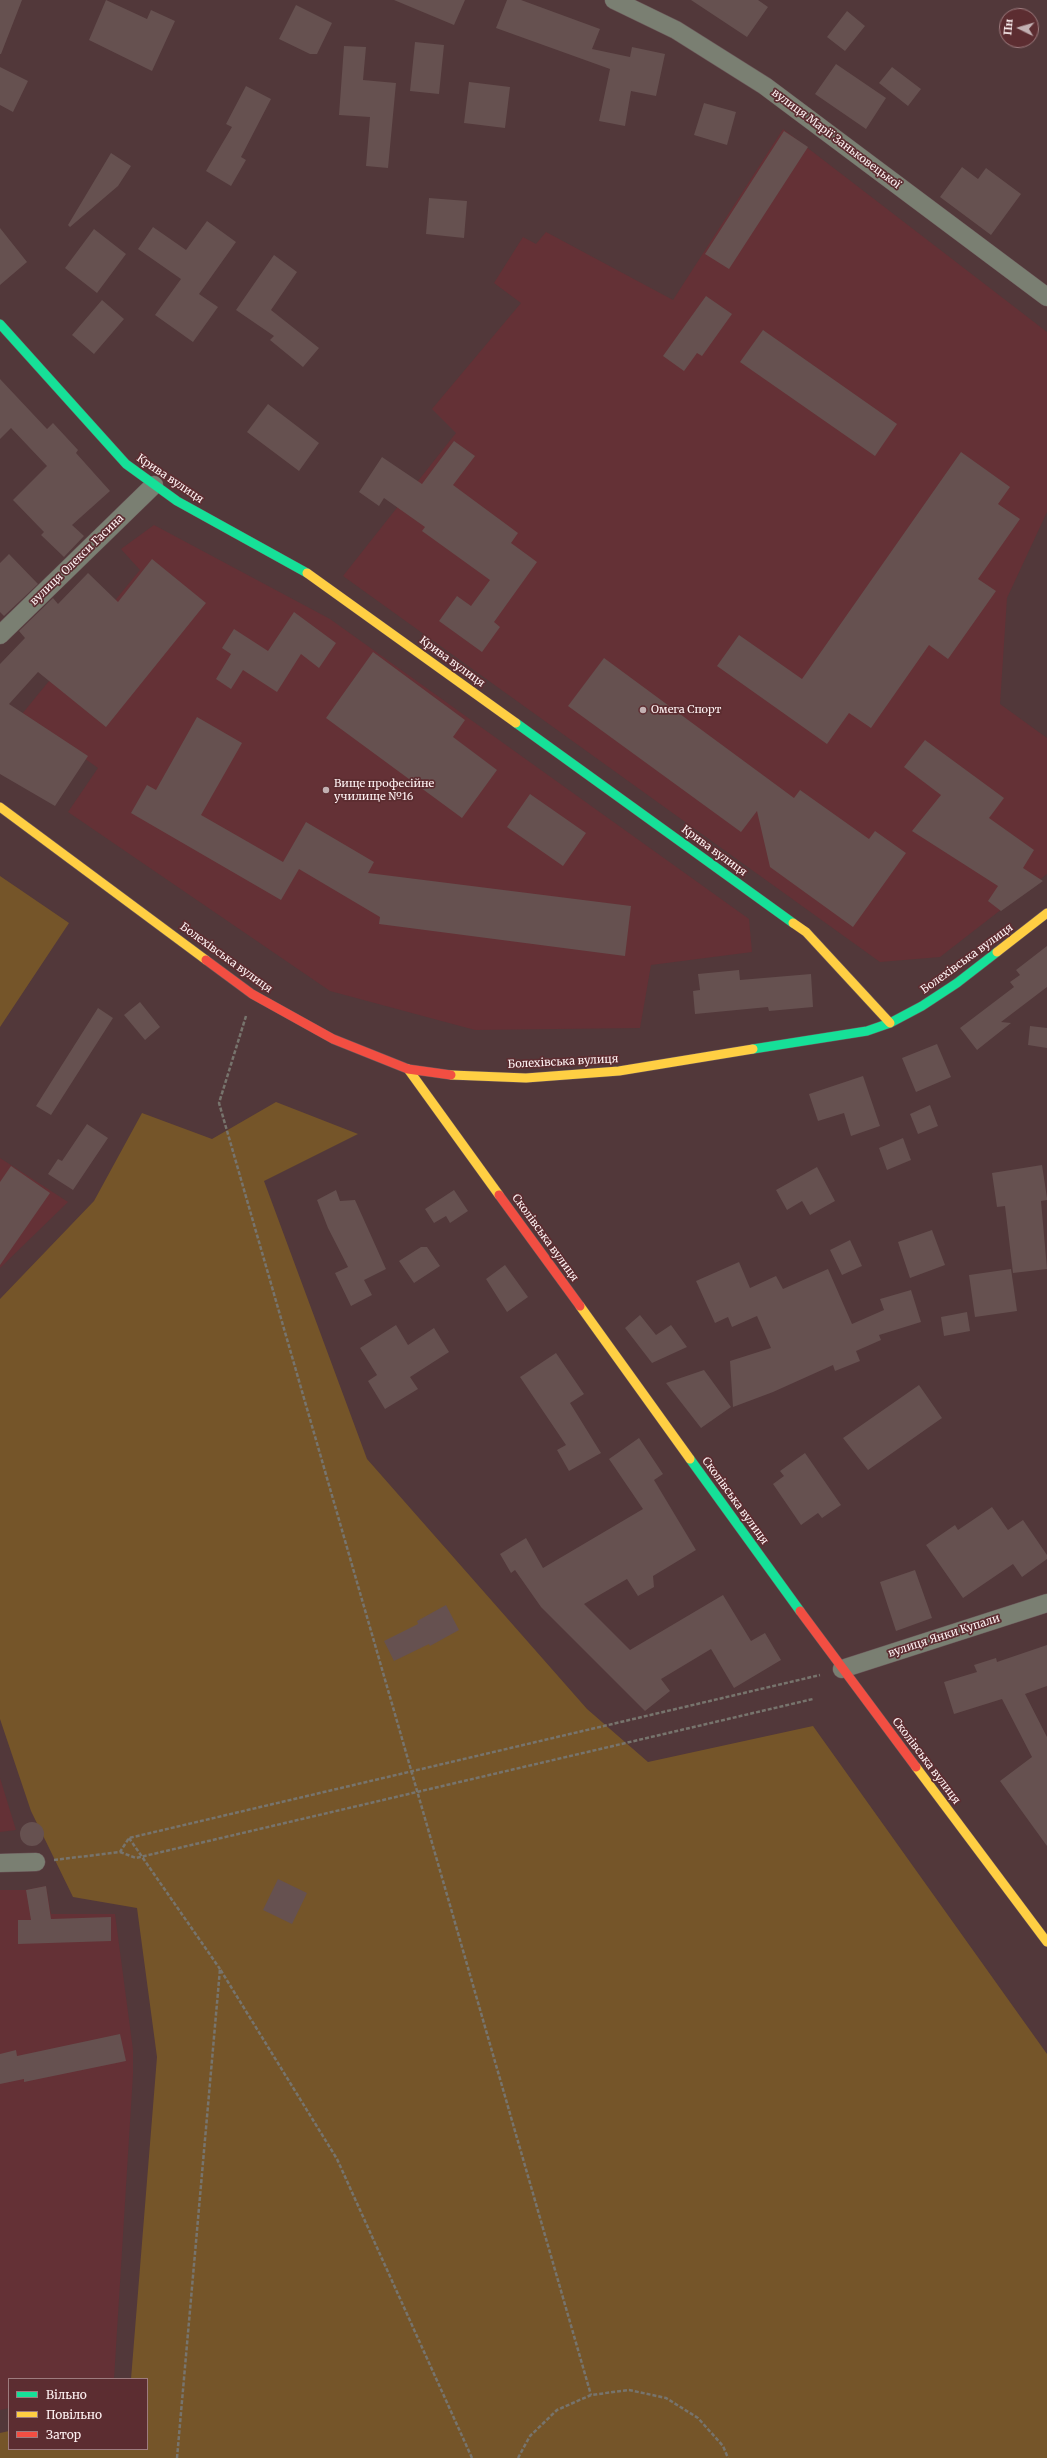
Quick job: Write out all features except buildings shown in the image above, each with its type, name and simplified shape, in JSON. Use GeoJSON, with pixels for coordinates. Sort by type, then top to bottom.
{"type":"FeatureCollection","features":[{"type":"Feature","properties":{"kind":"street","name":"вулиця Марії Заньковецької"},"geometry":{"type":"LineString","coordinates":[[614,0],[676,30],[765,86],[1047,297]]}},
{"type":"Feature","properties":{"kind":"street","name":"Крива вулиця"},"geometry":{"type":"LineString","coordinates":[[0,324],[126,464],[177,501],[319,580],[806,932],[890,1023]]}},
{"type":"Feature","properties":{"kind":"street","name":"вулиця Олекси Гасина"},"geometry":{"type":"LineString","coordinates":[[0,635],[154,485]]}},
{"type":"Feature","properties":{"kind":"street","name":"Болехівська вулиця"},"geometry":{"type":"LineString","coordinates":[[0,807],[252,994],[332,1039],[408,1070],[462,1076],[526,1078],[619,1071],[851,1033],[890,1023],[922,1006],[957,983],[1047,913]]}},
{"type":"Feature","properties":{"kind":"street","name":"Сколівська вулиця"},"geometry":{"type":"LineString","coordinates":[[408,1070],[842,1668],[1047,1942]]}},
{"type":"Feature","properties":{"kind":"street","name":"вулиця Янки Купали"},"geometry":{"type":"LineString","coordinates":[[842,1668],[1047,1603]]}},
{"type":"Feature","properties":{"kind":"street"},"geometry":{"type":"LineString","coordinates":[[0,1863],[36,1862]]}},
{"type":"Feature","properties":{"kind":"path"},"geometry":{"type":"LineString","coordinates":[[252,994],[219,1103],[591,2395]]}},
{"type":"Feature","properties":{"kind":"path"},"geometry":{"type":"LineString","coordinates":[[120,1852],[129,1838],[805,1679],[842,1668]]}},
{"type":"Feature","properties":{"kind":"path"},"geometry":{"type":"LineString","coordinates":[[36,1862],[120,1852],[136,1858],[812,1699]]}},
{"type":"Feature","properties":{"kind":"path"},"geometry":{"type":"LineString","coordinates":[[129,1838],[220,1969],[337,2159],[472,2458]]}},
{"type":"Feature","properties":{"kind":"path"},"geometry":{"type":"LineString","coordinates":[[177,2458],[220,1969]]}},
{"type":"Feature","properties":{"kind":"path"},"geometry":{"type":"LineString","coordinates":[[518,2458],[530,2436],[558,2410],[591,2395],[629,2390],[666,2398],[698,2418],[723,2446],[728,2458]]}},
{"type":"Feature","properties":{"kind":"shaded area"},"geometry":{"type":"Polygon","coordinates":[[[783,129],[1047,332],[1047,512],[1007,598],[1000,704],[1047,738],[1047,874],[940,957],[880,962],[343,576],[456,433],[432,409],[521,303],[494,283],[523,237],[536,244],[546,232],[673,300],[783,129]]]}},
{"type":"Feature","properties":{"kind":"shaded area","name":"Вище професійне училище №16"},"geometry":{"type":"Polygon","coordinates":[[[154,525],[330,619],[749,919],[752,952],[651,965],[640,1028],[475,1030],[330,991],[68,812],[98,768],[22,714],[140,570],[121,549],[154,525]]]}},
{"type":"Feature","properties":{"kind":"shaded area"},"geometry":{"type":"Polygon","coordinates":[[[0,876],[69,923],[0,1027],[0,876]]]}},
{"type":"Feature","properties":{"kind":"shaded area"},"geometry":{"type":"Polygon","coordinates":[[[276,1102],[358,1134],[264,1181],[367,1459],[587,1709],[648,1762],[813,1726],[1047,2054],[1047,2458],[0,2458],[0,2433],[8,2431],[8,2450],[148,2450],[148,2378],[131,2378],[157,2057],[137,1908],[73,1897],[31,1811],[0,1719],[0,1299],[94,1201],[142,1113],[212,1139],[276,1102]]]}},
{"type":"Feature","properties":{"kind":"shaded area"},"geometry":{"type":"Polygon","coordinates":[[[0,1158],[68,1202],[0,1268],[0,1158]]]}},
{"type":"Feature","properties":{"kind":"shaded area"},"geometry":{"type":"Polygon","coordinates":[[[0,1778],[16,1830],[0,1832],[0,1778]]]}},
{"type":"Feature","properties":{"kind":"shaded area"},"geometry":{"type":"Polygon","coordinates":[[[46,1886],[51,1914],[115,1914],[133,2050],[133,2074],[114,2378],[8,2378],[8,2408],[0,2410],[0,1890],[26,1890],[46,1886]]]}},
{"type":"Feature","properties":{"kind":"traffic: fast"},"geometry":{"type":"LineString","coordinates":[[0,324],[126,464],[177,501],[307,573]]}},
{"type":"Feature","properties":{"kind":"traffic: fast"},"geometry":{"type":"LineString","coordinates":[[516,723],[793,923]]}},
{"type":"Feature","properties":{"kind":"traffic: fast"},"geometry":{"type":"LineString","coordinates":[[753,1049],[867,1031],[890,1023],[922,1006],[957,983],[997,952]]}},
{"type":"Feature","properties":{"kind":"traffic: fast"},"geometry":{"type":"LineString","coordinates":[[690,1459],[800,1611]]}},
{"type":"Feature","properties":{"kind":"traffic: slow"},"geometry":{"type":"LineString","coordinates":[[307,573],[516,723]]}},
{"type":"Feature","properties":{"kind":"traffic: slow"},"geometry":{"type":"LineString","coordinates":[[0,807],[206,960]]}},
{"type":"Feature","properties":{"kind":"traffic: slow"},"geometry":{"type":"LineString","coordinates":[[997,952],[1047,913]]}},
{"type":"Feature","properties":{"kind":"traffic: slow"},"geometry":{"type":"LineString","coordinates":[[793,923],[806,932],[890,1023]]}},
{"type":"Feature","properties":{"kind":"traffic: slow"},"geometry":{"type":"LineString","coordinates":[[451,1075],[526,1078],[619,1071],[753,1049]]}},
{"type":"Feature","properties":{"kind":"traffic: slow"},"geometry":{"type":"LineString","coordinates":[[408,1069],[499,1195]]}},
{"type":"Feature","properties":{"kind":"traffic: slow"},"geometry":{"type":"LineString","coordinates":[[580,1306],[690,1459]]}},
{"type":"Feature","properties":{"kind":"traffic: slow"},"geometry":{"type":"LineString","coordinates":[[916,1767],[1047,1942]]}},
{"type":"Feature","properties":{"kind":"traffic: jam"},"geometry":{"type":"LineString","coordinates":[[206,960],[252,994],[333,1039],[408,1069],[451,1075]]}},
{"type":"Feature","properties":{"kind":"traffic: jam"},"geometry":{"type":"LineString","coordinates":[[499,1195],[580,1306]]}},
{"type":"Feature","properties":{"kind":"traffic: jam"},"geometry":{"type":"LineString","coordinates":[[800,1611],[916,1767]]}},
{"type":"Feature","properties":{"kind":"place","name":"Омега Спорт"},"geometry":{"type":"Point","coordinates":[643,710]}},
{"type":"Feature","properties":{"kind":"place","name":"Вище професійне училище №16"},"geometry":{"type":"Point","coordinates":[326,790]}}]}
